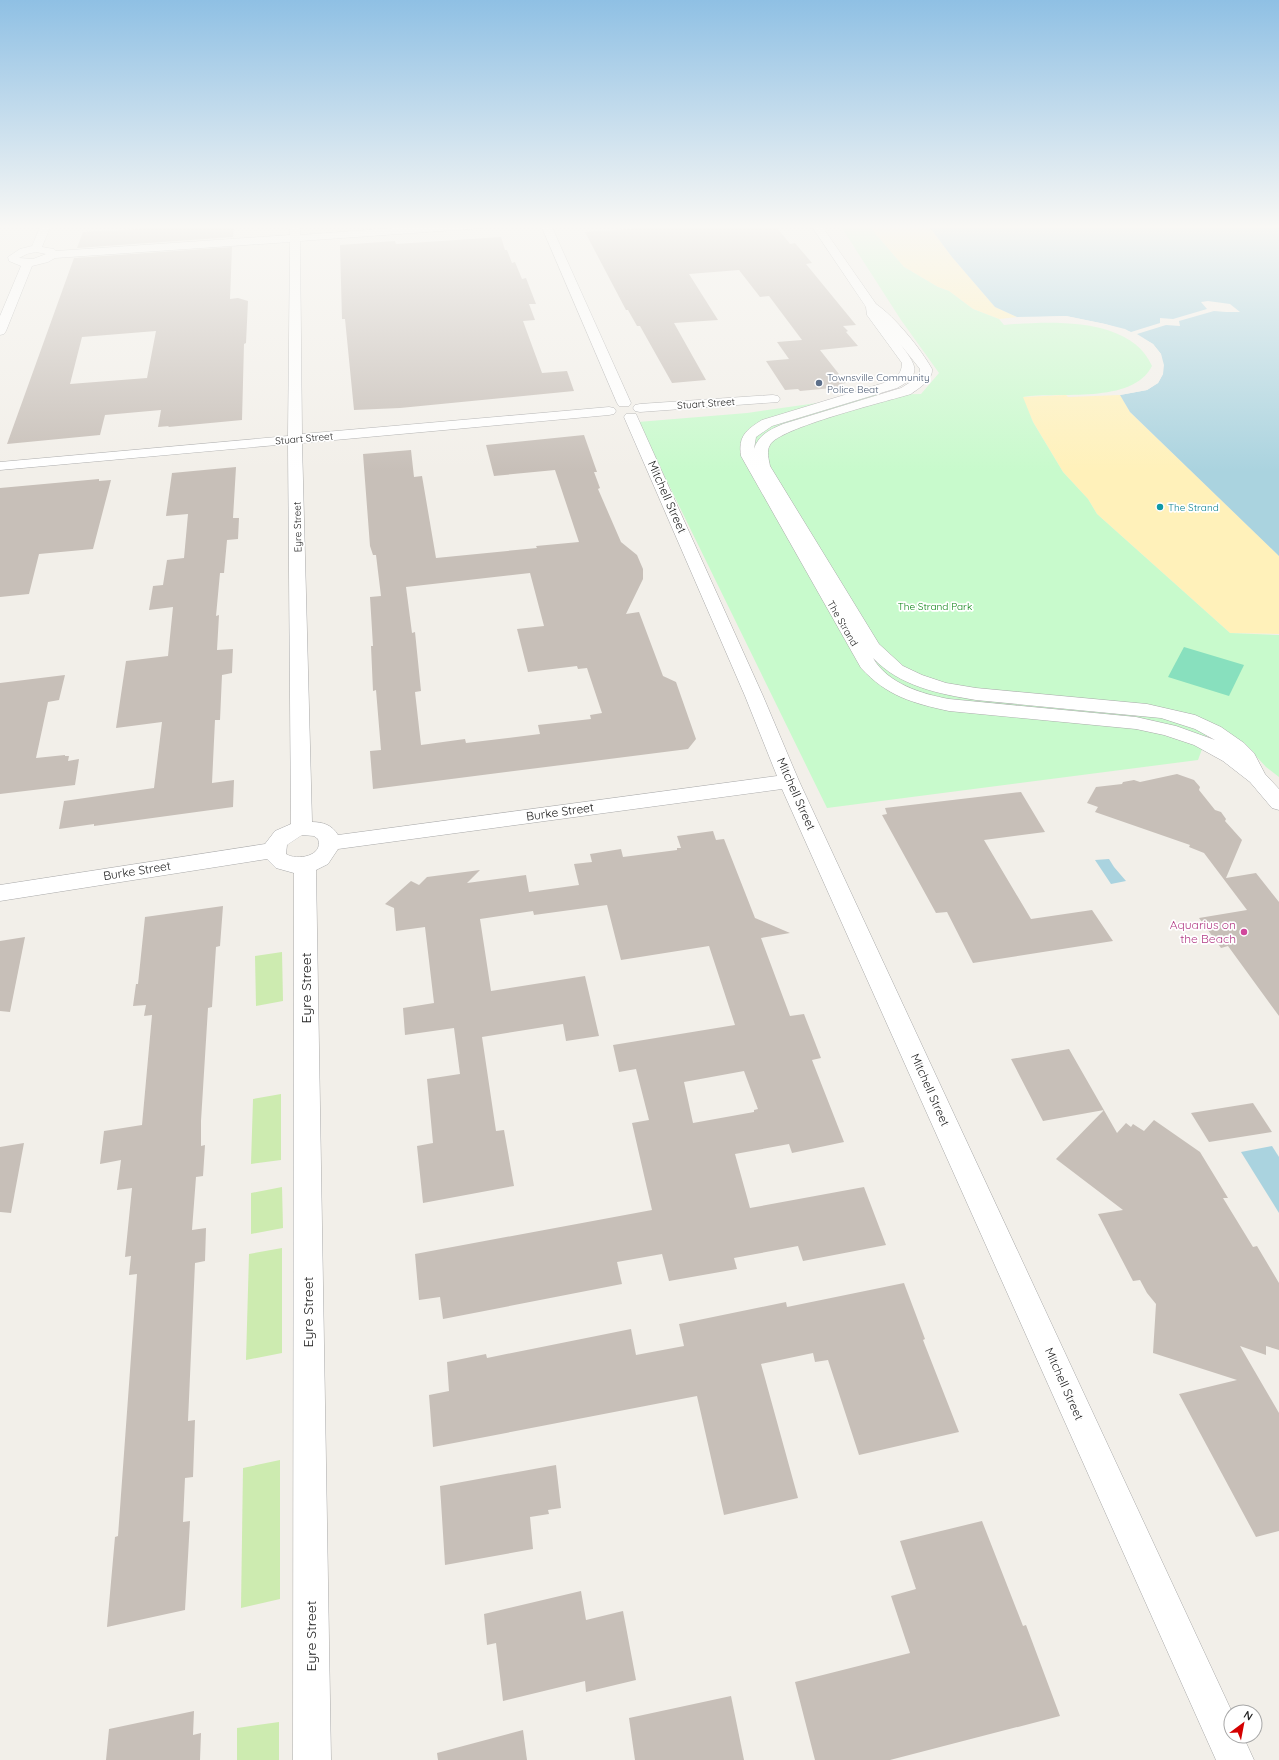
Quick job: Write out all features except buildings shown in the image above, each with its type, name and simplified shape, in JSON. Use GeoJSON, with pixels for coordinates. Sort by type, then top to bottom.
{"type":"FeatureCollection","features":[{"type":"Feature","properties":{"kind":"street"},"geometry":{"type":"LineString","coordinates":[[0,331],[10,307]]}},
{"type":"Feature","properties":{"kind":"street","name":"Eyre Street"},"geometry":{"type":"LineString","coordinates":[[295,307],[295,439],[302,828]]}},
{"type":"Feature","properties":{"kind":"street","name":"Mitchell Street"},"geometry":{"type":"LineString","coordinates":[[582,307],[754,696],[789,780],[1235,1760]]}},
{"type":"Feature","properties":{"kind":"street","name":"The Strand"},"geometry":{"type":"LineString","coordinates":[[872,307],[873,315],[908,363],[909,368],[907,374],[892,385],[767,423],[750,435],[746,448],[748,456],[867,664],[887,684],[925,700],[949,705],[1136,723],[1162,727],[1203,741],[1222,751],[1257,777],[1279,803]]}},
{"type":"Feature","properties":{"kind":"street","name":"Stuart Street"},"geometry":{"type":"LineString","coordinates":[[0,466],[626,410],[773,399]]}},
{"type":"Feature","properties":{"kind":"street","name":"Burke Street"},"geometry":{"type":"LineString","coordinates":[[330,843],[789,780]]}},
{"type":"Feature","properties":{"kind":"street"},"geometry":{"type":"LineString","coordinates":[[302,828],[310,828],[324,832],[330,843],[326,854],[313,863],[305,865],[296,866],[280,861],[274,850],[276,844],[285,834],[302,828]]}},
{"type":"Feature","properties":{"kind":"street","name":"Burke Street"},"geometry":{"type":"LineString","coordinates":[[0,893],[274,850]]}},
{"type":"Feature","properties":{"kind":"street","name":"Eyre Street"},"geometry":{"type":"LineString","coordinates":[[305,865],[312,1760]]}},
{"type":"Feature","properties":{"kind":"green space","name":"The Strand Park"},"geometry":{"type":"Polygon","coordinates":[[[893,307],[971,307],[999,319],[1004,325],[1065,323],[1087,325],[1108,330],[1126,338],[1141,350],[1152,366],[1142,378],[1128,386],[1112,391],[1094,394],[1023,397],[1033,422],[1063,472],[1088,499],[1097,514],[1230,633],[1279,635],[1279,777],[1266,767],[1245,744],[1211,725],[1198,760],[827,808],[638,422],[747,413],[874,395],[921,394],[939,373],[893,307]]]}},
{"type":"Feature","properties":{"kind":"green space"},"geometry":{"type":"Polygon","coordinates":[[[1184,647],[1244,665],[1229,696],[1168,677],[1184,647]]]}},
{"type":"Feature","properties":{"kind":"green space"},"geometry":{"type":"Polygon","coordinates":[[[282,952],[283,1001],[256,1006],[255,956],[282,952]]]}},
{"type":"Feature","properties":{"kind":"green space"},"geometry":{"type":"Polygon","coordinates":[[[281,1094],[281,1160],[251,1164],[253,1099],[281,1094]]]}},
{"type":"Feature","properties":{"kind":"green space"},"geometry":{"type":"Polygon","coordinates":[[[282,1187],[283,1228],[251,1234],[251,1193],[282,1187]]]}},
{"type":"Feature","properties":{"kind":"green space"},"geometry":{"type":"Polygon","coordinates":[[[282,1248],[282,1353],[246,1360],[249,1254],[282,1248]]]}},
{"type":"Feature","properties":{"kind":"green space"},"geometry":{"type":"Polygon","coordinates":[[[280,1460],[280,1599],[241,1608],[243,1468],[280,1460]]]}},
{"type":"Feature","properties":{"kind":"green space"},"geometry":{"type":"Polygon","coordinates":[[[279,1722],[279,1760],[237,1760],[237,1728],[279,1722]]]}},
{"type":"Feature","properties":{"kind":"sand"},"geometry":{"type":"Polygon","coordinates":[[[971,307],[995,307],[1017,317],[999,319],[971,307]]]}},
{"type":"Feature","properties":{"kind":"sand","name":"The Strand"},"geometry":{"type":"Polygon","coordinates":[[[1066,395],[1068,397],[1120,395],[1130,412],[1279,556],[1279,634],[1230,633],[1097,514],[1088,499],[1063,472],[1033,422],[1022,397],[1066,395]]]}},
{"type":"Feature","properties":{"kind":"water"},"geometry":{"type":"Polygon","coordinates":[[[995,307],[1279,307],[1279,556],[1130,412],[1120,395],[1147,390],[1158,383],[1163,374],[1164,365],[1161,354],[1153,344],[1125,329],[1066,316],[1017,317],[995,307]]]}},
{"type":"Feature","properties":{"kind":"water"},"geometry":{"type":"Polygon","coordinates":[[[1109,859],[1126,881],[1111,884],[1095,860],[1109,859]]]}},
{"type":"Feature","properties":{"kind":"water"},"geometry":{"type":"Polygon","coordinates":[[[1272,1146],[1279,1157],[1279,1213],[1241,1152],[1272,1146]]]}},
{"type":"Feature","properties":{"kind":"pier"},"geometry":{"type":"Polygon","coordinates":[[[1205,307],[1234,307],[1240,312],[1214,311],[1179,321],[1180,326],[1166,325],[1137,334],[1153,344],[1161,354],[1163,374],[1158,383],[1147,390],[1120,395],[1118,395],[1119,393],[1146,388],[1156,382],[1161,374],[1162,365],[1160,355],[1140,338],[1124,331],[1065,318],[1013,318],[1066,316],[1105,324],[1131,332],[1160,323],[1160,318],[1173,319],[1207,309],[1205,307]]]}},
{"type":"Feature","properties":{"kind":"place","name":"Townsville Community Police Beat"},"geometry":{"type":"Point","coordinates":[819,383]}},
{"type":"Feature","properties":{"kind":"place","name":"The Strand"},"geometry":{"type":"Point","coordinates":[1160,507]}},
{"type":"Feature","properties":{"kind":"place","name":"Aquarius on the Beach"},"geometry":{"type":"Point","coordinates":[1244,932]}}]}
